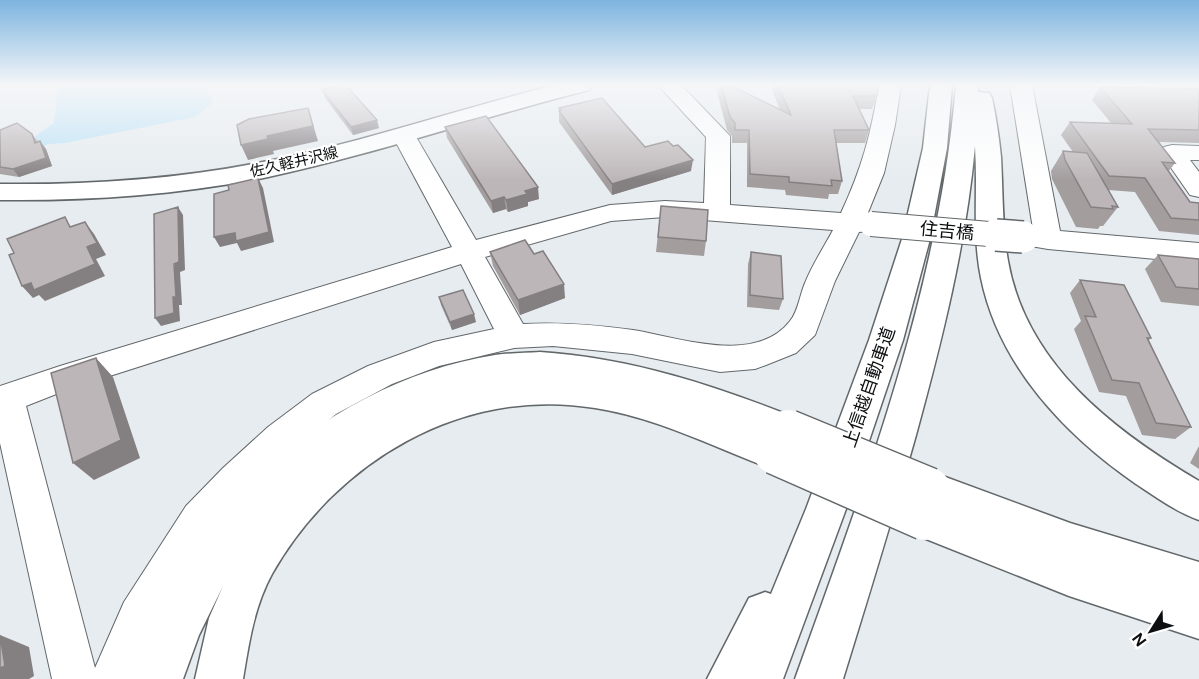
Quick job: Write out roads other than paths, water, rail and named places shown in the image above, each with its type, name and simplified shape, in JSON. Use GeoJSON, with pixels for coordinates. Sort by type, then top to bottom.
{"type":"FeatureCollection","features":[{"type":"Feature","properties":{"kind":"main road","name":"佐久軽井沢線"},"geometry":{"type":"LineString","coordinates":[[0,192],[113,190],[201,181],[300,162],[469,117]]}},
{"type":"Feature","properties":{"kind":"main road","name":"上信越自動車道"},"geometry":{"type":"LineString","coordinates":[[759,679],[834,486],[886,340],[915,239],[935,148],[938,117]]}},
{"type":"Feature","properties":{"kind":"main road","name":"上信越自動車道"},"geometry":{"type":"LineString","coordinates":[[819,679],[869,531],[925,342],[949,243],[963,155],[965,117]]}},
{"type":"Feature","properties":{"kind":"main road"},"geometry":{"type":"LineString","coordinates":[[983,117],[988,154],[995,269],[999,292],[1022,348],[1044,378],[1072,409],[1105,438],[1149,471],[1199,502]]}},
{"type":"Feature","properties":{"kind":"main road"},"geometry":{"type":"LineString","coordinates":[[731,679],[765,616],[915,239]]}},
{"type":"Feature","properties":{"kind":"main road"},"geometry":{"type":"LineString","coordinates":[[159,679],[170,646],[197,589],[227,541],[263,499],[296,467],[329,440],[362,418],[431,386],[504,368],[538,366],[608,371],[682,391],[782,442],[927,504],[1069,575],[1199,617]]}},
{"type":"Feature","properties":{"kind":"main road"},"geometry":{"type":"LineString","coordinates":[[219,679],[229,622],[242,586],[280,522],[307,492],[364,447],[406,422],[446,405],[486,394],[525,390],[579,392],[613,397],[662,409],[715,427],[782,442]]}},
{"type":"Feature","properties":{"kind":"main road"},"geometry":{"type":"LineString","coordinates":[[927,504],[1070,543],[1199,584]]}},
{"type":"Feature","properties":{"kind":"street"},"geometry":{"type":"LineString","coordinates":[[699,117],[718,136],[717,211]]}},
{"type":"Feature","properties":{"kind":"street"},"geometry":{"type":"LineString","coordinates":[[113,679],[139,617],[200,519],[236,480],[281,438],[324,404],[380,375],[434,355],[514,336],[553,334],[632,342],[720,360],[754,356],[785,344],[804,327],[820,280],[861,223],[885,117]]}},
{"type":"Feature","properties":{"kind":"street"},"geometry":{"type":"LineString","coordinates":[[1024,117],[1036,239]]}},
{"type":"Feature","properties":{"kind":"street"},"geometry":{"type":"LineString","coordinates":[[404,135],[514,336]]}},
{"type":"Feature","properties":{"kind":"street"},"geometry":{"type":"LineString","coordinates":[[1199,153],[1172,152],[1199,189]]}},
{"type":"Feature","properties":{"kind":"street","name":"住吉橋"},"geometry":{"type":"LineString","coordinates":[[4,400],[60,379],[468,252],[610,213],[665,209],[717,211],[1199,253]]}},
{"type":"Feature","properties":{"kind":"street"},"geometry":{"type":"LineString","coordinates":[[4,400],[75,679]]}}]}
